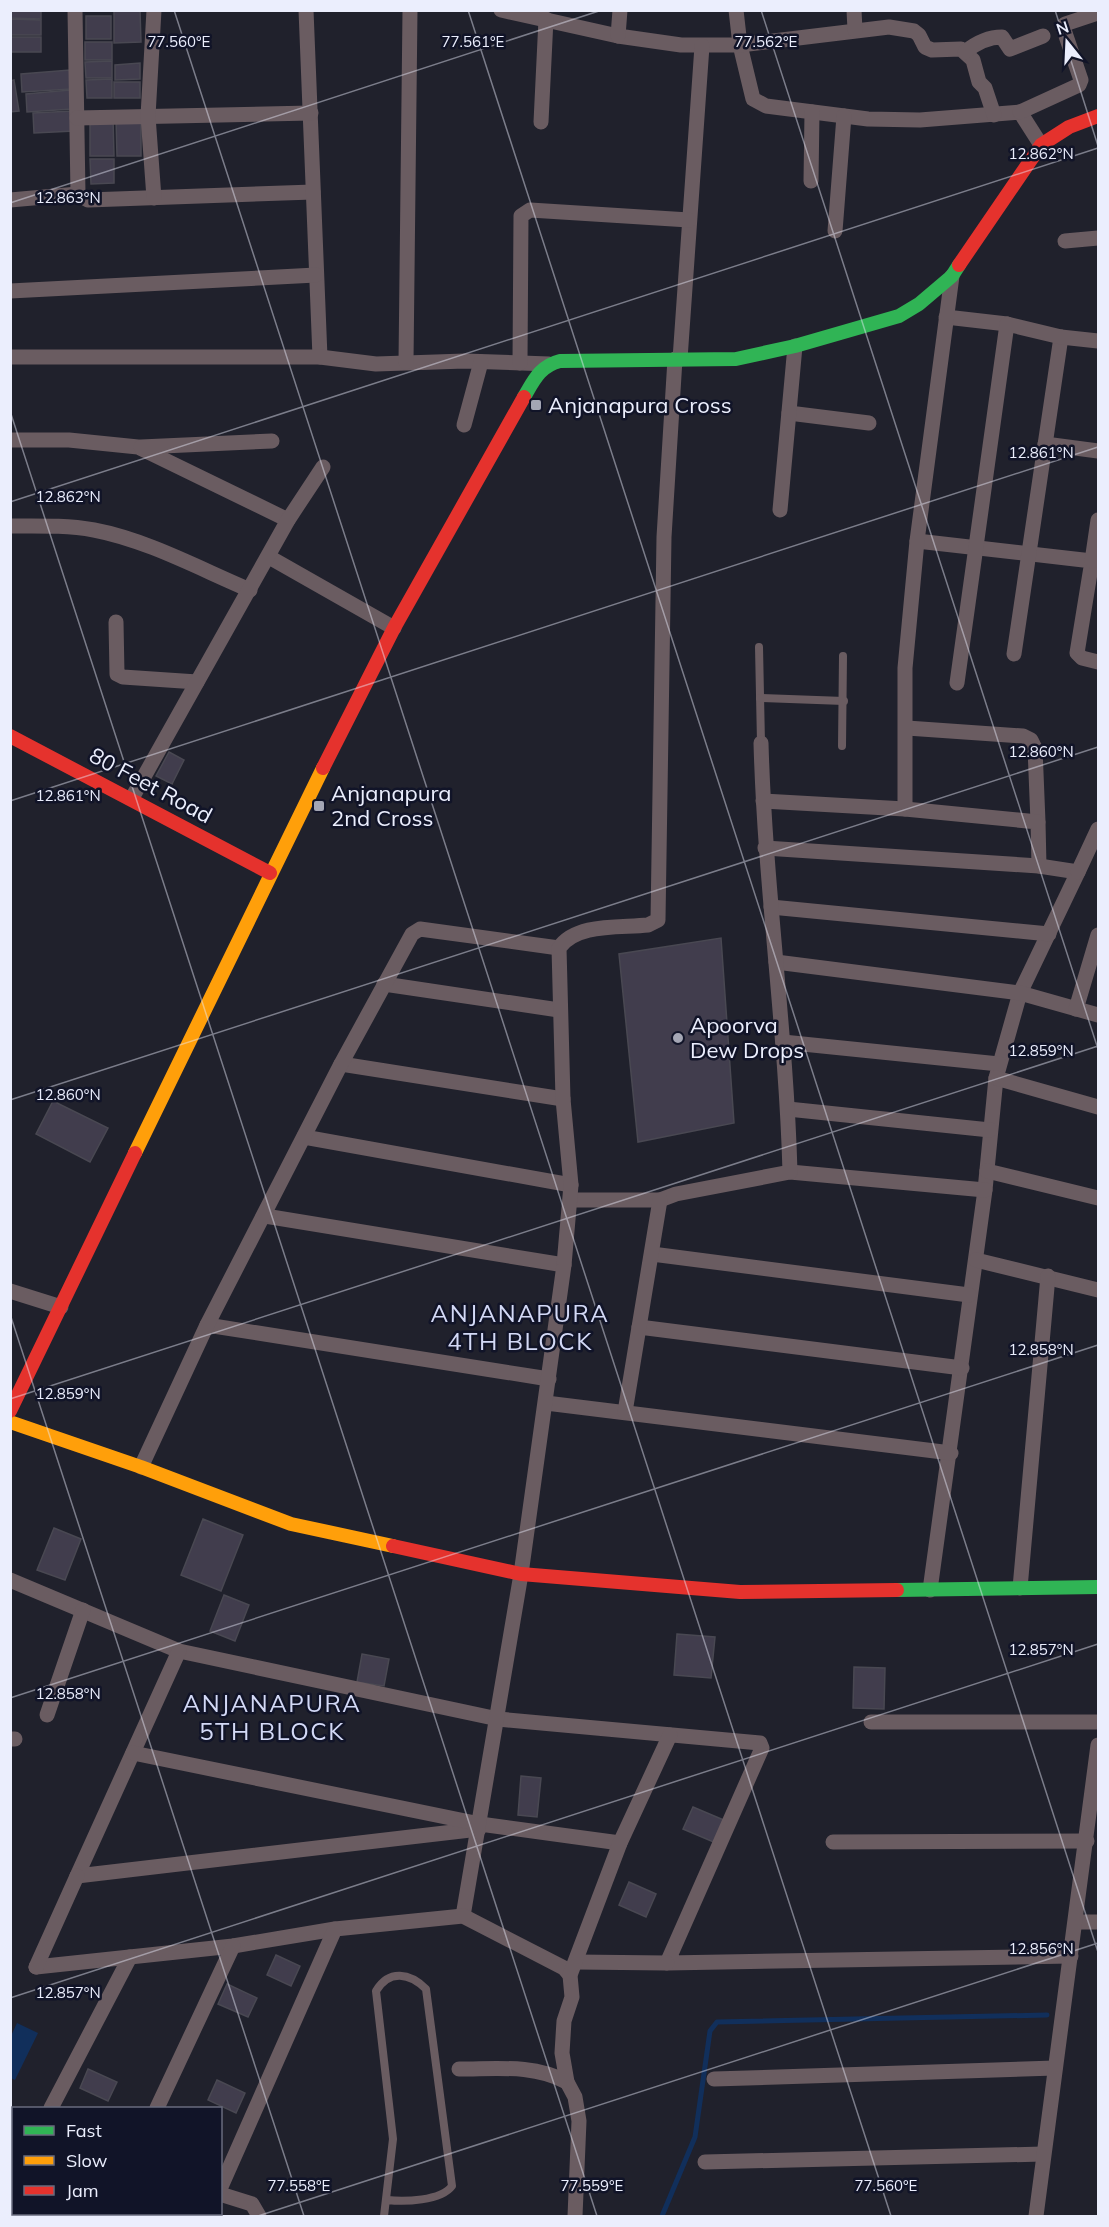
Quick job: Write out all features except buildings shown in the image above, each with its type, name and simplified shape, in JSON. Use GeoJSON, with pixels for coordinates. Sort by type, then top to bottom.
{"type":"FeatureCollection","features":[{"type":"Feature","properties":{"kind":"main road"},"geometry":{"type":"LineString","coordinates":[[10,1411],[270,873],[394,628],[538,373],[549,364],[560,361],[736,359],[795,346],[898,316],[919,304],[952,276],[1041,145],[1069,127],[1098,116]]}},
{"type":"Feature","properties":{"kind":"main road","name":"80 Feet Road"},"geometry":{"type":"LineString","coordinates":[[10,736],[132,798],[270,873]]}},
{"type":"Feature","properties":{"kind":"main road"},"geometry":{"type":"LineString","coordinates":[[10,1422],[141,1467],[291,1524],[521,1574],[740,1592],[1098,1587]]}},
{"type":"Feature","properties":{"kind":"street"},"geometry":{"type":"LineString","coordinates":[[75,10],[78,194]]}},
{"type":"Feature","properties":{"kind":"street"},"geometry":{"type":"LineString","coordinates":[[154,10],[148,116],[154,198]]}},
{"type":"Feature","properties":{"kind":"street"},"geometry":{"type":"LineString","coordinates":[[306,10],[320,357]]}},
{"type":"Feature","properties":{"kind":"street"},"geometry":{"type":"LineString","coordinates":[[406,362],[410,10]]}},
{"type":"Feature","properties":{"kind":"street"},"geometry":{"type":"LineString","coordinates":[[501,10],[618,36],[702,46],[740,45],[890,27],[914,31],[920,35],[925,47],[932,50],[956,47],[973,60],[979,82],[985,88],[994,114]]}},
{"type":"Feature","properties":{"kind":"street"},"geometry":{"type":"LineString","coordinates":[[618,36],[621,10]]}},
{"type":"Feature","properties":{"kind":"street"},"geometry":{"type":"LineString","coordinates":[[736,10],[740,45],[753,99],[766,106],[812,112],[920,120],[1020,112],[1079,85],[1081,80],[1064,30],[1065,24],[1098,13]]}},
{"type":"Feature","properties":{"kind":"street"},"geometry":{"type":"LineString","coordinates":[[854,10],[855,30]]}},
{"type":"Feature","properties":{"kind":"street"},"geometry":{"type":"LineString","coordinates":[[541,122],[546,19]]}},
{"type":"Feature","properties":{"kind":"street"},"geometry":{"type":"LineString","coordinates":[[965,52],[974,45],[993,37],[1002,37],[1010,49],[1043,36]]}},
{"type":"Feature","properties":{"kind":"street"},"geometry":{"type":"LineString","coordinates":[[463,1916],[521,1574],[564,1265],[571,1192],[562,1099],[559,948],[565,938],[577,932],[648,925],[658,920],[664,537],[702,46]]}},
{"type":"Feature","properties":{"kind":"street"},"geometry":{"type":"LineString","coordinates":[[811,181],[812,112]]}},
{"type":"Feature","properties":{"kind":"street"},"geometry":{"type":"LineString","coordinates":[[1020,112],[1041,145]]}},
{"type":"Feature","properties":{"kind":"street"},"geometry":{"type":"LineString","coordinates":[[77,118],[311,113]]}},
{"type":"Feature","properties":{"kind":"street"},"geometry":{"type":"LineString","coordinates":[[835,231],[844,116]]}},
{"type":"Feature","properties":{"kind":"street"},"geometry":{"type":"LineString","coordinates":[[10,200],[78,194],[88,200],[314,192]]}},
{"type":"Feature","properties":{"kind":"street"},"geometry":{"type":"LineString","coordinates":[[520,363],[521,216],[524,213],[530,210],[690,220]]}},
{"type":"Feature","properties":{"kind":"street"},"geometry":{"type":"LineString","coordinates":[[1065,241],[1098,238]]}},
{"type":"Feature","properties":{"kind":"street"},"geometry":{"type":"LineString","coordinates":[[10,291],[316,274]]}},
{"type":"Feature","properties":{"kind":"street"},"geometry":{"type":"LineString","coordinates":[[906,809],[905,668],[917,540],[952,276]]}},
{"type":"Feature","properties":{"kind":"street"},"geometry":{"type":"LineString","coordinates":[[946,317],[1007,324],[1061,337],[1098,341]]}},
{"type":"Feature","properties":{"kind":"street"},"geometry":{"type":"LineString","coordinates":[[957,683],[1007,324]]}},
{"type":"Feature","properties":{"kind":"street"},"geometry":{"type":"LineString","coordinates":[[1014,654],[1061,337]]}},
{"type":"Feature","properties":{"kind":"street"},"geometry":{"type":"LineString","coordinates":[[780,510],[795,346]]}},
{"type":"Feature","properties":{"kind":"street"},"geometry":{"type":"LineString","coordinates":[[10,357],[320,357],[351,362],[549,364]]}},
{"type":"Feature","properties":{"kind":"street"},"geometry":{"type":"LineString","coordinates":[[464,425],[481,362]]}},
{"type":"Feature","properties":{"kind":"street"},"geometry":{"type":"LineString","coordinates":[[789,413],[868,423]]}},
{"type":"Feature","properties":{"kind":"street"},"geometry":{"type":"LineString","coordinates":[[10,440],[69,440],[138,447],[272,441]]}},
{"type":"Feature","properties":{"kind":"street"},"geometry":{"type":"LineString","coordinates":[[1045,444],[1098,452]]}},
{"type":"Feature","properties":{"kind":"street"},"geometry":{"type":"LineString","coordinates":[[138,447],[288,520]]}},
{"type":"Feature","properties":{"kind":"street"},"geometry":{"type":"LineString","coordinates":[[132,798],[288,520],[322,466]]}},
{"type":"Feature","properties":{"kind":"street"},"geometry":{"type":"LineString","coordinates":[[1098,520],[1077,653],[1082,658],[1098,662]]}},
{"type":"Feature","properties":{"kind":"street"},"geometry":{"type":"LineString","coordinates":[[10,526],[66,526],[96,530],[153,549],[250,590]]}},
{"type":"Feature","properties":{"kind":"street"},"geometry":{"type":"LineString","coordinates":[[917,540],[974,549],[1092,561]]}},
{"type":"Feature","properties":{"kind":"street"},"geometry":{"type":"LineString","coordinates":[[269,557],[394,628]]}},
{"type":"Feature","properties":{"kind":"street"},"geometry":{"type":"LineString","coordinates":[[116,622],[117,674],[123,677],[197,682]]}},
{"type":"Feature","properties":{"kind":"street"},"geometry":{"type":"LineString","coordinates":[[907,728],[1023,736],[1031,740],[1035,748],[1039,866]]}},
{"type":"Feature","properties":{"kind":"street"},"geometry":{"type":"LineString","coordinates":[[761,743],[765,848],[783,1042],[790,1172]]}},
{"type":"Feature","properties":{"kind":"street"},"geometry":{"type":"LineString","coordinates":[[763,801],[906,809],[1038,822]]}},
{"type":"Feature","properties":{"kind":"street"},"geometry":{"type":"LineString","coordinates":[[930,1590],[951,1452],[998,1071],[1020,993],[1098,828]]}},
{"type":"Feature","properties":{"kind":"street"},"geometry":{"type":"LineString","coordinates":[[765,848],[1039,866],[1078,872]]}},
{"type":"Feature","properties":{"kind":"street"},"geometry":{"type":"LineString","coordinates":[[771,907],[1049,934]]}},
{"type":"Feature","properties":{"kind":"street"},"geometry":{"type":"LineString","coordinates":[[141,1467],[207,1325],[265,1216],[341,1064],[412,934],[420,929],[559,948]]}},
{"type":"Feature","properties":{"kind":"street"},"geometry":{"type":"LineString","coordinates":[[1076,1009],[1098,935]]}},
{"type":"Feature","properties":{"kind":"street"},"geometry":{"type":"LineString","coordinates":[[776,962],[1020,993],[1098,1015]]}},
{"type":"Feature","properties":{"kind":"street"},"geometry":{"type":"LineString","coordinates":[[384,984],[559,1010]]}},
{"type":"Feature","properties":{"kind":"street"},"geometry":{"type":"LineString","coordinates":[[783,1042],[998,1071],[1098,1107]]}},
{"type":"Feature","properties":{"kind":"street"},"geometry":{"type":"LineString","coordinates":[[341,1064],[562,1099]]}},
{"type":"Feature","properties":{"kind":"street"},"geometry":{"type":"LineString","coordinates":[[788,1109],[990,1130]]}},
{"type":"Feature","properties":{"kind":"street"},"geometry":{"type":"LineString","coordinates":[[304,1137],[571,1192],[660,1200],[676,1194],[790,1172],[985,1190]]}},
{"type":"Feature","properties":{"kind":"street"},"geometry":{"type":"LineString","coordinates":[[987,1171],[1098,1198]]}},
{"type":"Feature","properties":{"kind":"street"},"geometry":{"type":"LineString","coordinates":[[625,1412],[660,1200]]}},
{"type":"Feature","properties":{"kind":"street"},"geometry":{"type":"LineString","coordinates":[[265,1216],[564,1265]]}},
{"type":"Feature","properties":{"kind":"street"},"geometry":{"type":"LineString","coordinates":[[652,1254],[969,1295]]}},
{"type":"Feature","properties":{"kind":"street"},"geometry":{"type":"LineString","coordinates":[[976,1260],[1098,1290]]}},
{"type":"Feature","properties":{"kind":"street"},"geometry":{"type":"LineString","coordinates":[[1020,1588],[1048,1276]]}},
{"type":"Feature","properties":{"kind":"street"},"geometry":{"type":"LineString","coordinates":[[10,1291],[61,1307]]}},
{"type":"Feature","properties":{"kind":"street"},"geometry":{"type":"LineString","coordinates":[[207,1325],[549,1379]]}},
{"type":"Feature","properties":{"kind":"street"},"geometry":{"type":"LineString","coordinates":[[639,1327],[962,1368]]}},
{"type":"Feature","properties":{"kind":"street"},"geometry":{"type":"LineString","coordinates":[[546,1403],[951,1452]]}},
{"type":"Feature","properties":{"kind":"street"},"geometry":{"type":"LineString","coordinates":[[10,1580],[179,1651],[498,1719],[760,1743],[762,1746],[667,1963]]}},
{"type":"Feature","properties":{"kind":"street"},"geometry":{"type":"LineString","coordinates":[[47,1715],[83,1610]]}},
{"type":"Feature","properties":{"kind":"street"},"geometry":{"type":"LineString","coordinates":[[179,1651],[36,1967],[233,1946],[335,1929],[463,1916],[564,1968],[667,1963],[1071,1956]]}},
{"type":"Feature","properties":{"kind":"street"},"geometry":{"type":"LineString","coordinates":[[871,1722],[1098,1722]]}},
{"type":"Feature","properties":{"kind":"street"},"geometry":{"type":"LineString","coordinates":[[575,2217],[579,2121],[575,2097],[567,2082],[562,2053],[564,2021],[572,1997],[573,1968],[620,1843],[670,1736]]}},
{"type":"Feature","properties":{"kind":"street"},"geometry":{"type":"LineString","coordinates":[[1036,2217],[1097,1776],[1098,1745]]}},
{"type":"Feature","properties":{"kind":"street"},"geometry":{"type":"LineString","coordinates":[[133,1753],[480,1826],[620,1843]]}},
{"type":"Feature","properties":{"kind":"street"},"geometry":{"type":"LineString","coordinates":[[77,1876],[480,1826]]}},
{"type":"Feature","properties":{"kind":"street"},"geometry":{"type":"LineString","coordinates":[[833,1842],[1087,1841]]}},
{"type":"Feature","properties":{"kind":"street"},"geometry":{"type":"LineString","coordinates":[[1076,1922],[1098,1922]]}},
{"type":"Feature","properties":{"kind":"street"},"geometry":{"type":"LineString","coordinates":[[222,2184],[335,1929]]}},
{"type":"Feature","properties":{"kind":"street"},"geometry":{"type":"LineString","coordinates":[[158,2107],[233,1946]]}},
{"type":"Feature","properties":{"kind":"street"},"geometry":{"type":"LineString","coordinates":[[52,2107],[130,1957]]}},
{"type":"Feature","properties":{"kind":"street"},"geometry":{"type":"LineString","coordinates":[[459,2069],[521,2068],[548,2072],[567,2082]]}},
{"type":"Feature","properties":{"kind":"street"},"geometry":{"type":"LineString","coordinates":[[714,2079],[1055,2068]]}},
{"type":"Feature","properties":{"kind":"street"},"geometry":{"type":"LineString","coordinates":[[705,2162],[1043,2154]]}},
{"type":"Feature","properties":{"kind":"street"},"geometry":{"type":"LineString","coordinates":[[222,2195],[252,2204],[259,2217]]}},
{"type":"Feature","properties":{"kind":"lane"},"geometry":{"type":"LineString","coordinates":[[759,647],[761,743]]}},
{"type":"Feature","properties":{"kind":"lane"},"geometry":{"type":"LineString","coordinates":[[842,746],[843,656]]}},
{"type":"Feature","properties":{"kind":"lane"},"geometry":{"type":"LineString","coordinates":[[760,698],[844,701]]}},
{"type":"Feature","properties":{"kind":"lane"},"geometry":{"type":"LineString","coordinates":[[384,2217],[393,2139],[376,1990],[381,1982],[396,1975],[410,1976],[426,1989],[452,2186],[448,2192],[434,2196],[387,2200]]}},
{"type":"Feature","properties":{"kind":"water"},"geometry":{"type":"Polygon","coordinates":[[[17,2023],[38,2033],[15,2080],[11,2078],[11,2036],[17,2023]]]}},
{"type":"Feature","properties":{"kind":"waterway"},"geometry":{"type":"LineString","coordinates":[[662,2216],[695,2137],[710,2031],[717,2022],[1047,2015]]}},
{"type":"Feature","properties":{"kind":"traffic: fast"},"geometry":{"type":"LineString","coordinates":[[524,397],[542,370],[560,361],[736,359],[795,346],[899,316],[919,304],[952,276],[959,265]]}},
{"type":"Feature","properties":{"kind":"traffic: fast"},"geometry":{"type":"LineString","coordinates":[[897,1590],[1098,1587]]}},
{"type":"Feature","properties":{"kind":"traffic: slow"},"geometry":{"type":"LineString","coordinates":[[135,1153],[323,768]]}},
{"type":"Feature","properties":{"kind":"traffic: slow"},"geometry":{"type":"LineString","coordinates":[[10,1422],[141,1467],[291,1524],[393,1546]]}},
{"type":"Feature","properties":{"kind":"traffic: jam"},"geometry":{"type":"LineString","coordinates":[[959,265],[1041,145],[1069,127],[1098,116]]}},
{"type":"Feature","properties":{"kind":"traffic: jam"},"geometry":{"type":"LineString","coordinates":[[323,768],[394,628],[524,397]]}},
{"type":"Feature","properties":{"kind":"traffic: jam"},"geometry":{"type":"LineString","coordinates":[[10,736],[270,873]]}},
{"type":"Feature","properties":{"kind":"traffic: jam"},"geometry":{"type":"LineString","coordinates":[[10,1411],[135,1153]]}},
{"type":"Feature","properties":{"kind":"traffic: jam"},"geometry":{"type":"LineString","coordinates":[[393,1546],[521,1574],[740,1592],[897,1590]]}},
{"type":"Feature","properties":{"kind":"place","name":"Anjanapura Cross"},"geometry":{"type":"Point","coordinates":[536,405]}},
{"type":"Feature","properties":{"kind":"place","name":"Anjanapura 2nd Cross"},"geometry":{"type":"Point","coordinates":[319,806]}},
{"type":"Feature","properties":{"kind":"place","name":"Apoorva Dew Drops"},"geometry":{"type":"Point","coordinates":[678,1038]}},
{"type":"Feature","properties":{"kind":"district","name":"ANJANAPURA 4TH BLOCK"},"geometry":{"type":"Point","coordinates":[520,1328]}},
{"type":"Feature","properties":{"kind":"district","name":"ANJANAPURA 5TH BLOCK"},"geometry":{"type":"Point","coordinates":[272,1718]}}]}
